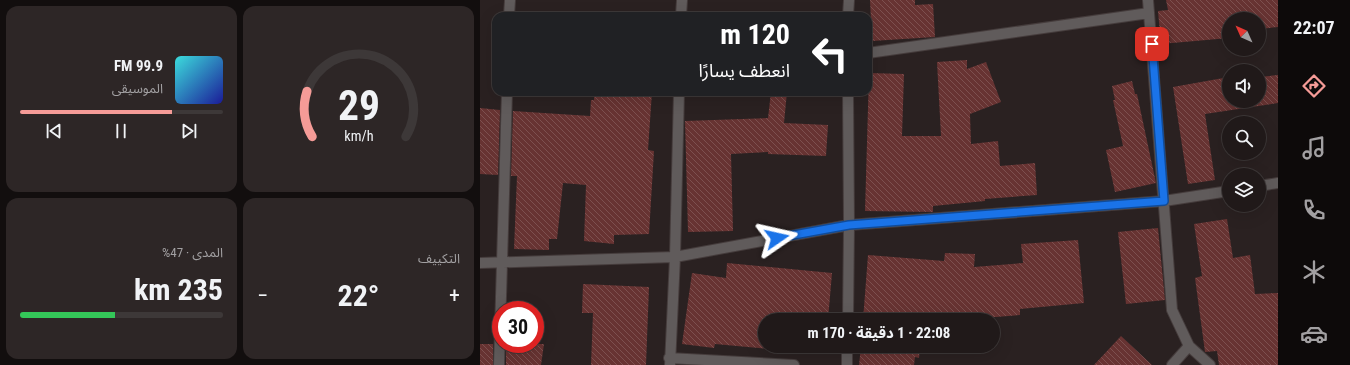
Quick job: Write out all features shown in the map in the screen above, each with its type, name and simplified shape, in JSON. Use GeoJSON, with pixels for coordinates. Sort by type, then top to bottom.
{"type":"FeatureCollection","features":[{"type":"Feature","properties":{"kind":"street"},"geometry":{"type":"LineString","coordinates":[[509,12],[510,0]]}},
{"type":"Feature","properties":{"kind":"street"},"geometry":{"type":"LineString","coordinates":[[681,12],[682,0]]}},
{"type":"Feature","properties":{"kind":"street"},"geometry":{"type":"LineString","coordinates":[[848,12],[849,0]]}},
{"type":"Feature","properties":{"kind":"street"},"geometry":{"type":"LineString","coordinates":[[1148,0],[1172,310],[1188,346],[1210,365]]}},
{"type":"Feature","properties":{"kind":"street"},"geometry":{"type":"LineString","coordinates":[[872,52],[1149,13]]}},
{"type":"Feature","properties":{"kind":"street"},"geometry":{"type":"LineString","coordinates":[[499,365],[507,96]]}},
{"type":"Feature","properties":{"kind":"street"},"geometry":{"type":"LineString","coordinates":[[679,96],[675,257],[670,362],[794,365]]}},
{"type":"Feature","properties":{"kind":"street"},"geometry":{"type":"LineString","coordinates":[[848,96],[848,313]]}},
{"type":"Feature","properties":{"kind":"street"},"geometry":{"type":"LineString","coordinates":[[1266,185],[1278,183]]}},
{"type":"Feature","properties":{"kind":"street"},"geometry":{"type":"LineString","coordinates":[[480,263],[675,257],[849,225],[1164,201],[1222,192]]}},
{"type":"Feature","properties":{"kind":"street"},"geometry":{"type":"LineString","coordinates":[[1172,365],[1188,346]]}},
{"type":"Feature","properties":{"kind":"street"},"geometry":{"type":"LineString","coordinates":[[847,353],[847,365]]}},
{"type":"Feature","properties":{"kind":"building"},"geometry":{"type":"Polygon","coordinates":[[[870,0],[915,0],[915,5],[933,4],[935,37],[872,41],[872,12],[871,12],[870,0]]]}},
{"type":"Feature","properties":{"kind":"building"},"geometry":{"type":"Polygon","coordinates":[[[1166,0],[1278,0],[1278,27],[1266,28],[1266,12],[1222,12],[1222,39],[1161,44],[1158,11],[1168,10],[1166,0]]]}},
{"type":"Feature","properties":{"kind":"building"},"geometry":{"type":"Polygon","coordinates":[[[967,60],[967,69],[986,62],[1001,102],[970,114],[971,144],[998,141],[1000,166],[1035,163],[1037,195],[985,199],[985,201],[933,206],[933,212],[865,211],[868,96],[872,96],[872,73],[904,74],[902,136],[941,136],[937,62],[967,60]]]}},
{"type":"Feature","properties":{"kind":"building"},"geometry":{"type":"Polygon","coordinates":[[[1278,75],[1278,103],[1266,105],[1266,76],[1278,75]]]}},
{"type":"Feature","properties":{"kind":"building"},"geometry":{"type":"Polygon","coordinates":[[[1222,78],[1222,108],[1245,108],[1205,114],[1215,180],[1188,184],[1173,87],[1222,78]]]}},
{"type":"Feature","properties":{"kind":"building"},"geometry":{"type":"Polygon","coordinates":[[[1132,81],[1135,94],[1137,94],[1156,183],[1115,192],[1106,150],[1123,146],[1113,100],[1115,100],[1112,86],[1132,81]]]}},
{"type":"Feature","properties":{"kind":"building"},"geometry":{"type":"Polygon","coordinates":[[[594,96],[652,96],[648,150],[654,151],[649,234],[614,235],[614,244],[584,241],[586,185],[563,183],[557,239],[549,239],[549,250],[514,249],[517,176],[511,176],[513,111],[590,116],[591,100],[594,100],[594,96]]]}},
{"type":"Feature","properties":{"kind":"building"},"geometry":{"type":"Polygon","coordinates":[[[771,96],[787,96],[784,123],[828,125],[826,156],[768,154],[768,152],[731,154],[733,231],[688,232],[685,121],[768,118],[771,96]]]}},
{"type":"Feature","properties":{"kind":"building"},"geometry":{"type":"Polygon","coordinates":[[[480,108],[500,110],[498,175],[480,174],[480,108]]]}},
{"type":"Feature","properties":{"kind":"building"},"geometry":{"type":"Polygon","coordinates":[[[1227,219],[1233,258],[1250,255],[1255,294],[1278,293],[1278,365],[1219,365],[1217,351],[1205,352],[1195,278],[1202,276],[1194,224],[1227,219]]]}},
{"type":"Feature","properties":{"kind":"building"},"geometry":{"type":"Polygon","coordinates":[[[1158,228],[1165,300],[1126,304],[1118,232],[1158,228]]]}},
{"type":"Feature","properties":{"kind":"building"},"geometry":{"type":"Polygon","coordinates":[[[1078,240],[1084,303],[1020,309],[1020,315],[1000,317],[1000,313],[864,313],[868,255],[944,261],[945,253],[975,254],[974,267],[1023,263],[1021,244],[1078,240]]]}},
{"type":"Feature","properties":{"kind":"building"},"geometry":{"type":"Polygon","coordinates":[[[727,263],[832,273],[829,313],[758,313],[758,348],[715,344],[714,348],[682,344],[692,273],[726,278],[727,263]]]}},
{"type":"Feature","properties":{"kind":"building"},"geometry":{"type":"Polygon","coordinates":[[[583,284],[649,287],[646,365],[591,365],[593,313],[582,313],[583,284]]]}},
{"type":"Feature","properties":{"kind":"building"},"geometry":{"type":"Polygon","coordinates":[[[1121,336],[1152,365],[1094,365],[1121,336]]]}},
{"type":"Feature","properties":{"kind":"building"},"geometry":{"type":"Polygon","coordinates":[[[480,344],[492,344],[493,365],[480,365],[480,344]]]}},
{"type":"Feature","properties":{"kind":"building"},"geometry":{"type":"Polygon","coordinates":[[[506,353],[543,353],[541,365],[506,365],[506,353]]]}},
{"type":"Feature","properties":{"kind":"building"},"geometry":{"type":"Polygon","coordinates":[[[860,353],[919,353],[919,358],[915,357],[914,365],[859,365],[860,353]]]}},
{"type":"Feature","properties":{"kind":"route"},"geometry":{"type":"LineString","coordinates":[[777,238],[849,225],[1164,201],[1152,44]]}}]}
